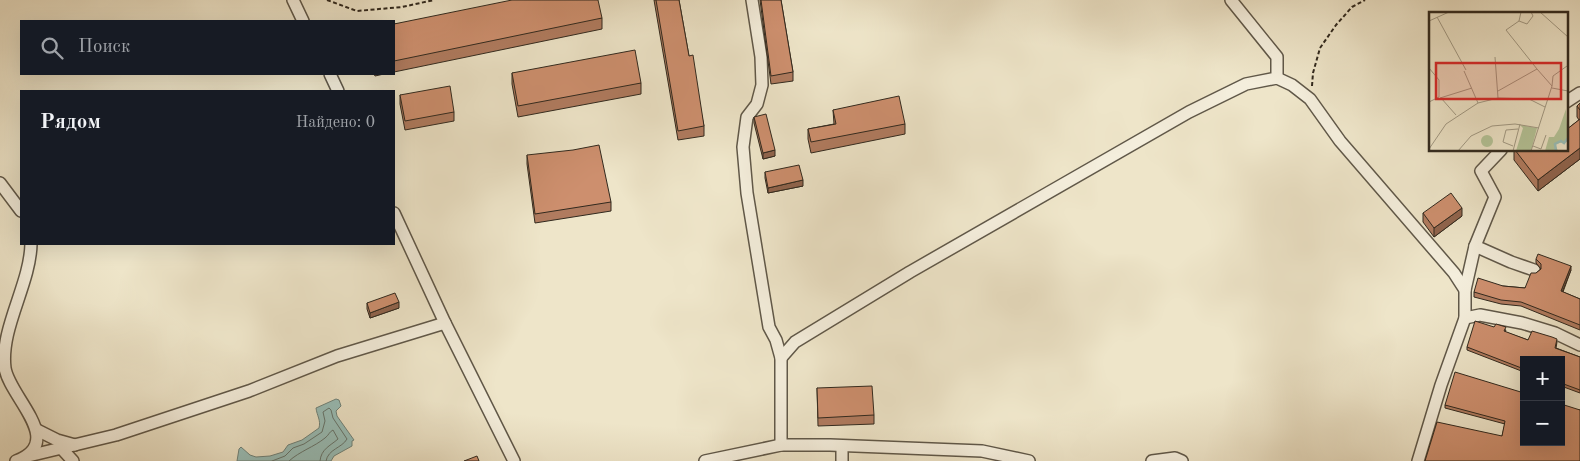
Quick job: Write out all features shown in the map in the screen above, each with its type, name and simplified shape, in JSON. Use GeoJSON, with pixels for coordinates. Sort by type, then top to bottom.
{"type":"FeatureCollection","features":[{"type":"Feature","properties":{"kind":"street"},"geometry":{"type":"LineString","coordinates":[[293,0],[303,20]]}},
{"type":"Feature","properties":{"kind":"street"},"geometry":{"type":"LineString","coordinates":[[752,0],[761,57],[762,85],[757,104],[747,117],[743,147],[747,193],[769,327],[776,340],[781,358],[781,445]]}},
{"type":"Feature","properties":{"kind":"street"},"geometry":{"type":"LineString","coordinates":[[1231,0],[1277,57],[1278,78]]}},
{"type":"Feature","properties":{"kind":"street"},"geometry":{"type":"LineString","coordinates":[[330,75],[338,90]]}},
{"type":"Feature","properties":{"kind":"street"},"geometry":{"type":"LineString","coordinates":[[781,358],[794,342],[910,272],[1142,138],[1246,84],[1278,78],[1292,85],[1310,99],[1340,141],[1454,273],[1465,290]]}},
{"type":"Feature","properties":{"kind":"street"},"geometry":{"type":"LineString","coordinates":[[1568,101],[1580,93]]}},
{"type":"Feature","properties":{"kind":"street"},"geometry":{"type":"LineString","coordinates":[[1418,461],[1441,386],[1465,318],[1465,290],[1475,246],[1495,198],[1481,171],[1500,151]]}},
{"type":"Feature","properties":{"kind":"street"},"geometry":{"type":"LineString","coordinates":[[0,183],[20,210]]}},
{"type":"Feature","properties":{"kind":"street"},"geometry":{"type":"LineString","coordinates":[[395,216],[445,323],[514,461]]}},
{"type":"Feature","properties":{"kind":"street"},"geometry":{"type":"LineString","coordinates":[[28,456],[35,446],[37,430],[5,370],[4,351],[28,268],[31,245]]}},
{"type":"Feature","properties":{"kind":"street"},"geometry":{"type":"LineString","coordinates":[[1475,246],[1534,270]]}},
{"type":"Feature","properties":{"kind":"street"},"geometry":{"type":"LineString","coordinates":[[1465,318],[1480,315],[1522,323],[1555,333],[1580,345]]}},
{"type":"Feature","properties":{"kind":"street"},"geometry":{"type":"LineString","coordinates":[[16,461],[28,456],[116,436],[249,390],[337,356],[445,323]]}},
{"type":"Feature","properties":{"kind":"street"},"geometry":{"type":"LineString","coordinates":[[37,430],[57,440],[78,445]]}},
{"type":"Feature","properties":{"kind":"street"},"geometry":{"type":"LineString","coordinates":[[705,461],[781,445],[830,444],[982,451],[1029,461]]}},
{"type":"Feature","properties":{"kind":"street"},"geometry":{"type":"LineString","coordinates":[[842,446],[842,461]]}},
{"type":"Feature","properties":{"kind":"street"},"geometry":{"type":"LineString","coordinates":[[62,449],[73,461]]}},
{"type":"Feature","properties":{"kind":"street"},"geometry":{"type":"LineString","coordinates":[[1152,461],[1175,458],[1182,461]]}},
{"type":"Feature","properties":{"kind":"path"},"geometry":{"type":"LineString","coordinates":[[327,0],[357,12],[402,7],[434,0]]}},
{"type":"Feature","properties":{"kind":"path"},"geometry":{"type":"LineString","coordinates":[[1310,99],[1313,73],[1320,48],[1336,25],[1352,7],[1366,0]]}},
{"type":"Feature","properties":{"kind":"water"},"geometry":{"type":"Polygon","coordinates":[[[336,399],[339,400],[341,406],[336,411],[337,416],[354,440],[352,441],[352,446],[334,456],[331,461],[237,461],[241,447],[250,455],[256,457],[270,456],[283,452],[288,445],[302,440],[319,428],[316,408],[336,399]]]}},
{"type":"Feature","properties":{"kind":"building"},"geometry":{"type":"Polygon","coordinates":[[[512,0],[598,0],[602,18],[395,61],[395,24],[512,0]]]}},
{"type":"Feature","properties":{"kind":"building"},"geometry":{"type":"Polygon","coordinates":[[[656,0],[679,0],[689,56],[693,55],[704,126],[678,131],[656,0]]]}},
{"type":"Feature","properties":{"kind":"building"},"geometry":{"type":"Polygon","coordinates":[[[761,0],[781,0],[793,72],[771,76],[761,0]]]}},
{"type":"Feature","properties":{"kind":"building"},"geometry":{"type":"Polygon","coordinates":[[[635,50],[641,83],[518,106],[512,73],[635,50]]]}},
{"type":"Feature","properties":{"kind":"building"},"geometry":{"type":"Polygon","coordinates":[[[450,86],[454,112],[405,121],[400,95],[450,86]]]}},
{"type":"Feature","properties":{"kind":"building"},"geometry":{"type":"Polygon","coordinates":[[[899,96],[905,124],[811,142],[808,129],[836,124],[833,110],[899,96]]]}},
{"type":"Feature","properties":{"kind":"building"},"geometry":{"type":"Polygon","coordinates":[[[766,114],[775,150],[763,153],[754,117],[766,114]]]}},
{"type":"Feature","properties":{"kind":"building"},"geometry":{"type":"Polygon","coordinates":[[[1580,119],[1580,148],[1538,180],[1516,151],[1568,151],[1568,128],[1580,119]]]}},
{"type":"Feature","properties":{"kind":"building"},"geometry":{"type":"Polygon","coordinates":[[[599,145],[611,202],[535,214],[527,155],[599,145]]]}},
{"type":"Feature","properties":{"kind":"building"},"geometry":{"type":"Polygon","coordinates":[[[799,165],[803,180],[768,188],[765,172],[799,165]]]}},
{"type":"Feature","properties":{"kind":"building"},"geometry":{"type":"Polygon","coordinates":[[[1451,193],[1462,208],[1434,228],[1423,213],[1451,193]]]}},
{"type":"Feature","properties":{"kind":"building"},"geometry":{"type":"Polygon","coordinates":[[[1538,254],[1571,266],[1561,291],[1580,299],[1580,325],[1521,302],[1501,300],[1474,292],[1478,278],[1503,286],[1525,288],[1531,273],[1536,273],[1541,269],[1541,264],[1536,259],[1538,254]]]}},
{"type":"Feature","properties":{"kind":"building"},"geometry":{"type":"Polygon","coordinates":[[[395,293],[399,302],[370,313],[367,303],[395,293]]]}},
{"type":"Feature","properties":{"kind":"building"},"geometry":{"type":"Polygon","coordinates":[[[1475,321],[1494,327],[1496,324],[1506,327],[1504,331],[1528,340],[1532,331],[1552,337],[1557,339],[1555,348],[1580,357],[1580,390],[1565,384],[1565,356],[1520,356],[1520,367],[1467,347],[1475,321]]]}},
{"type":"Feature","properties":{"kind":"building"},"geometry":{"type":"Polygon","coordinates":[[[1455,372],[1520,392],[1520,446],[1565,446],[1565,405],[1580,410],[1580,461],[1425,461],[1437,422],[1502,436],[1505,421],[1445,405],[1455,372]]]}},
{"type":"Feature","properties":{"kind":"building"},"geometry":{"type":"Polygon","coordinates":[[[872,386],[874,415],[818,418],[817,388],[872,386]]]}},
{"type":"Feature","properties":{"kind":"building"},"geometry":{"type":"Polygon","coordinates":[[[477,456],[479,461],[464,461],[477,456]]]}}]}
